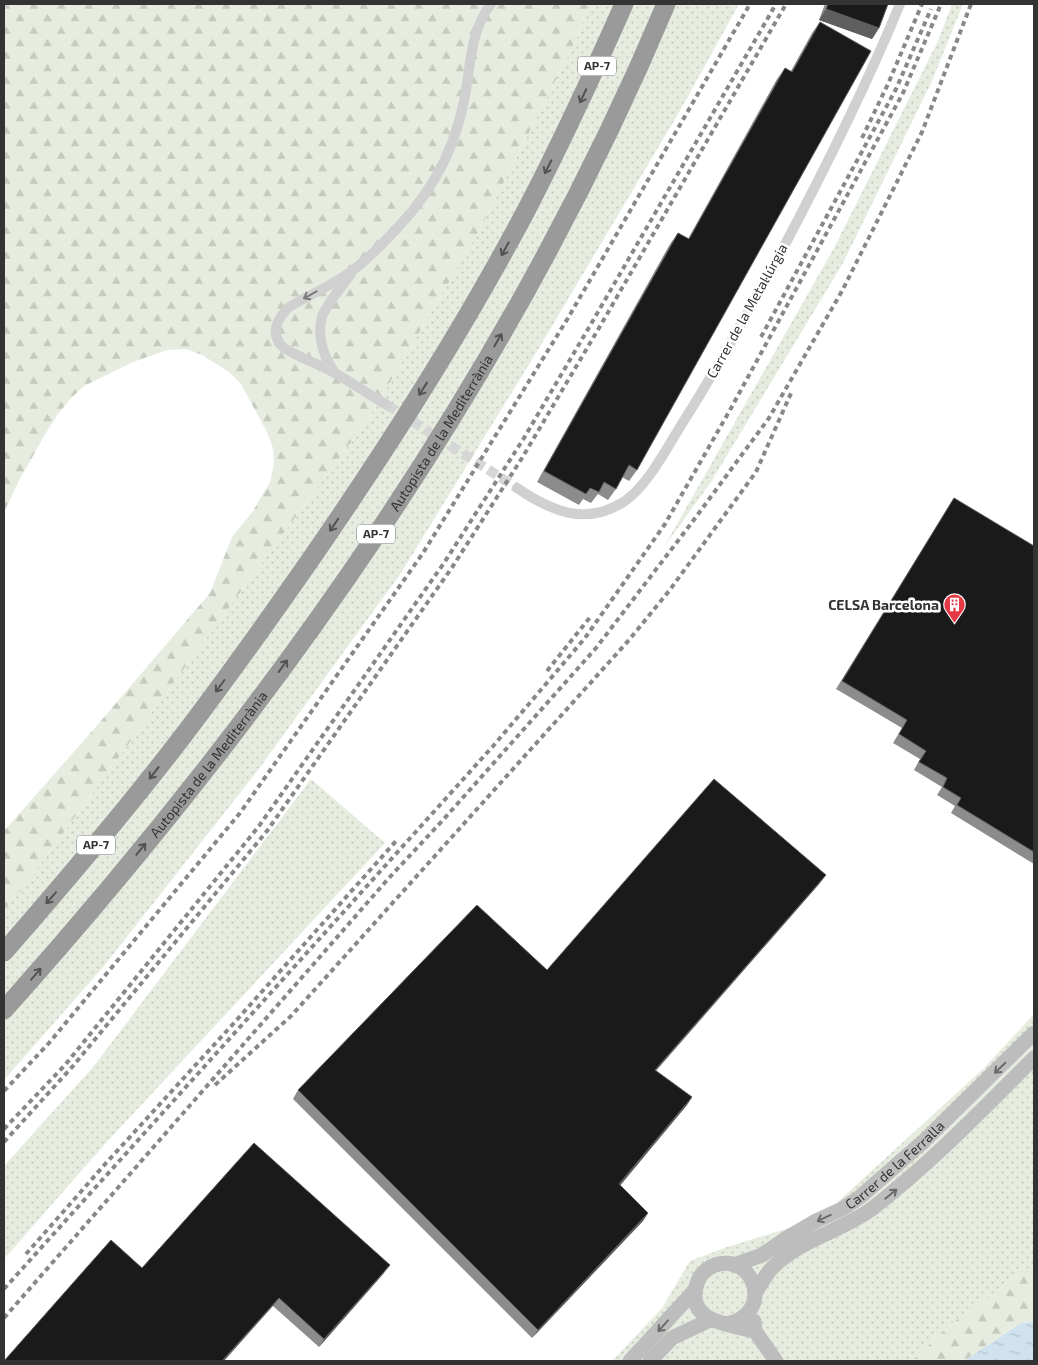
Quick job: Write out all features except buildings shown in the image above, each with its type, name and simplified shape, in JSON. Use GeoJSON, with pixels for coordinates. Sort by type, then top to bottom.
{"type":"FeatureCollection","features":[{"type":"Feature","properties":{"kind":"highway","name":"AP-7"},"geometry":{"type":"LineString","coordinates":[[4,952],[71,874],[184,734],[277,607],[378,460],[477,298],[528,206],[570,123],[624,4]]}},
{"type":"Feature","properties":{"kind":"highway","name":"Autopista de la Mediterrània"},"geometry":{"type":"LineString","coordinates":[[4,1010],[134,858],[245,718],[398,502],[493,350],[565,221],[618,114],[666,4]]}},
{"type":"Feature","properties":{"kind":"street"},"geometry":{"type":"LineString","coordinates":[[387,405],[334,372],[286,349],[278,339],[275,328],[289,307],[352,271],[381,245],[418,206],[435,180],[449,153],[464,102],[472,47],[477,28],[491,4]]}},
{"type":"Feature","properties":{"kind":"street","name":"Carrer de la Metal·lúrgia"},"geometry":{"type":"LineString","coordinates":[[517,488],[551,509],[565,514],[581,514],[612,508],[624,501],[645,481],[714,372],[820,178],[880,54],[900,4]]}},
{"type":"Feature","properties":{"kind":"street"},"geometry":{"type":"LineString","coordinates":[[334,372],[327,361],[321,342],[322,318],[352,271]]}},
{"type":"Feature","properties":{"kind":"street","name":"Carrer de la Ferralla"},"geometry":{"type":"LineString","coordinates":[[734,1265],[762,1255],[787,1238],[842,1209],[860,1197],[924,1141],[1034,1033]]}},
{"type":"Feature","properties":{"kind":"street","name":"Carrer de la Ferralla"},"geometry":{"type":"LineString","coordinates":[[754,1299],[771,1269],[809,1241],[858,1218],[896,1190],[954,1138],[1034,1058]]}},
{"type":"Feature","properties":{"kind":"street"},"geometry":{"type":"LineString","coordinates":[[630,1361],[695,1290],[698,1282],[709,1268],[717,1265],[734,1265],[750,1276],[754,1299],[755,1331],[776,1361]]}},
{"type":"Feature","properties":{"kind":"street"},"geometry":{"type":"LineString","coordinates":[[695,1290],[697,1304],[710,1320],[755,1331]]}},
{"type":"Feature","properties":{"kind":"street"},"geometry":{"type":"LineString","coordinates":[[726,1324],[743,1318],[749,1312],[754,1299]]}},
{"type":"Feature","properties":{"kind":"street"},"geometry":{"type":"LineString","coordinates":[[650,1361],[672,1338],[710,1320]]}},
{"type":"Feature","properties":{"kind":"green space"},"geometry":{"type":"Polygon","coordinates":[[[4,4],[589,4],[578,36],[479,231],[370,416],[24,886],[4,910],[4,831],[210,593],[232,537],[253,511],[270,482],[274,463],[273,448],[267,432],[241,384],[229,372],[202,355],[186,349],[167,350],[133,362],[84,386],[71,398],[47,431],[4,512],[4,4]]]}},
{"type":"Feature","properties":{"kind":"green space"},"geometry":{"type":"Polygon","coordinates":[[[589,4],[739,4],[681,109],[536,353],[401,573],[258,770],[104,966],[4,1080],[4,910],[24,886],[370,416],[479,231],[578,36],[589,4]]]}},
{"type":"Feature","properties":{"kind":"green space"},"geometry":{"type":"Polygon","coordinates":[[[952,4],[963,4],[932,81],[843,263],[711,482],[664,547],[834,248],[938,41],[952,4]]]}},
{"type":"Feature","properties":{"kind":"green space"},"geometry":{"type":"Polygon","coordinates":[[[311,779],[385,843],[105,1144],[4,1259],[4,1166],[94,1066],[311,779]]]}},
{"type":"Feature","properties":{"kind":"green space"},"geometry":{"type":"Polygon","coordinates":[[[1034,1014],[1034,1264],[951,1324],[912,1361],[612,1361],[662,1308],[690,1261],[727,1247],[819,1219],[984,1068],[1034,1014]]]}},
{"type":"Feature","properties":{"kind":"green space"},"geometry":{"type":"Polygon","coordinates":[[[1034,1264],[1034,1322],[1021,1323],[964,1361],[912,1361],[951,1324],[1034,1264]]]}},
{"type":"Feature","properties":{"kind":"water"},"geometry":{"type":"Polygon","coordinates":[[[1034,1322],[1034,1361],[964,1361],[1021,1323],[1034,1322]]]}},
{"type":"Feature","properties":{"kind":"tunnel"},"geometry":{"type":"LineString","coordinates":[[387,405],[517,488]]}},
{"type":"Feature","properties":{"kind":"railway"},"geometry":{"type":"LineString","coordinates":[[4,1091],[49,1043],[240,813],[423,553],[568,318],[750,4]]}},
{"type":"Feature","properties":{"kind":"railway"},"geometry":{"type":"LineString","coordinates":[[4,1129],[65,1065],[259,826],[444,563],[524,438],[776,4]]}},
{"type":"Feature","properties":{"kind":"railway"},"geometry":{"type":"LineString","coordinates":[[4,1142],[73,1066],[267,831],[453,566],[522,458],[786,4]]}},
{"type":"Feature","properties":{"kind":"railway"},"geometry":{"type":"LineString","coordinates":[[862,138],[888,84],[922,4]]}},
{"type":"Feature","properties":{"kind":"railway"},"geometry":{"type":"LineString","coordinates":[[4,1289],[494,745],[585,638],[665,524],[730,410],[903,93],[941,4]]}},
{"type":"Feature","properties":{"kind":"railway"},"geometry":{"type":"LineString","coordinates":[[4,1318],[388,879],[596,648],[769,418],[842,291],[922,132],[971,4]]}},
{"type":"Feature","properties":{"kind":"railway"},"geometry":{"type":"LineString","coordinates":[[761,337],[896,89],[931,9]]}},
{"type":"Feature","properties":{"kind":"railway"},"geometry":{"type":"LineString","coordinates":[[215,1085],[291,1016],[629,640],[669,591],[756,472],[792,391]]}},
{"type":"Feature","properties":{"kind":"railway"},"geometry":{"type":"LineString","coordinates":[[547,671],[591,616]]}},
{"type":"Feature","properties":{"kind":"railway"},"geometry":{"type":"LineString","coordinates":[[26,1254],[396,841]]}},
{"type":"Feature","properties":{"kind":"place","name":"CELSA Barcelona"},"geometry":{"type":"Point","coordinates":[955,624]}}]}
